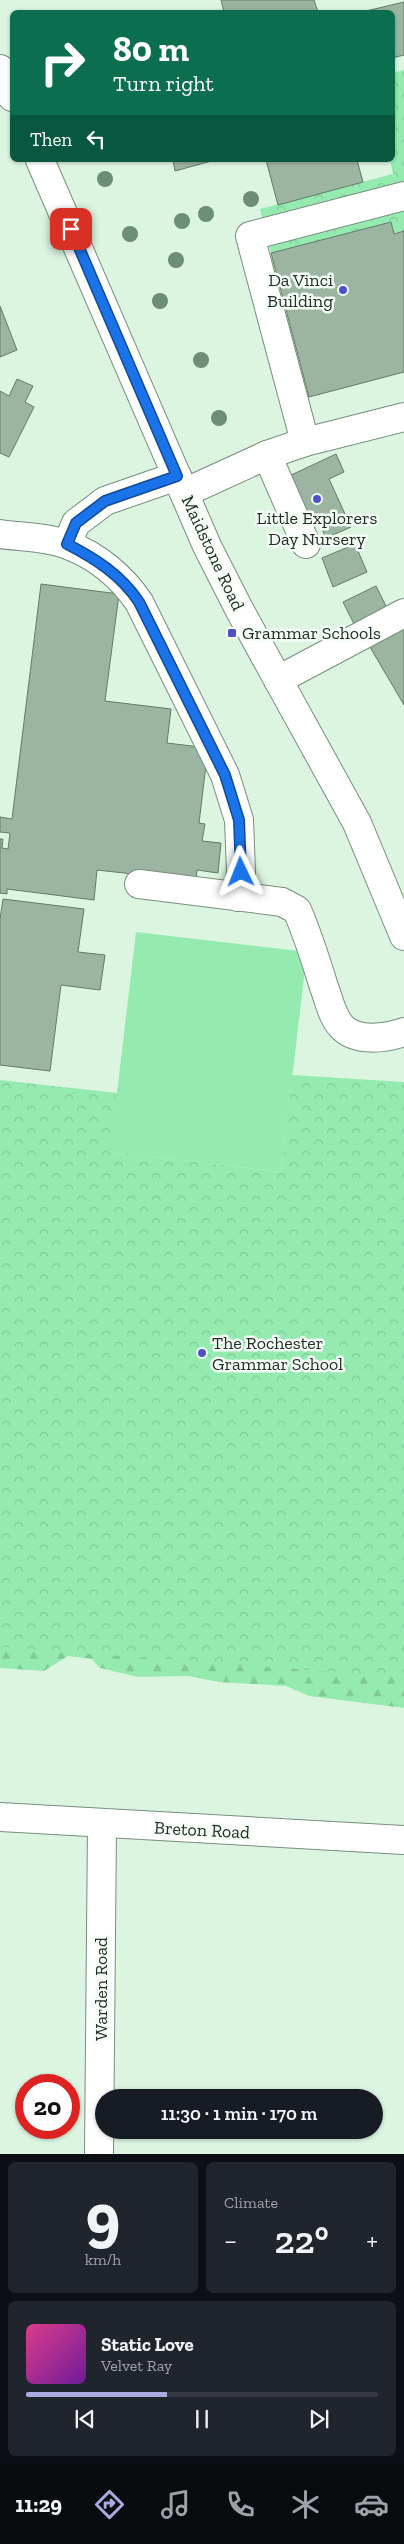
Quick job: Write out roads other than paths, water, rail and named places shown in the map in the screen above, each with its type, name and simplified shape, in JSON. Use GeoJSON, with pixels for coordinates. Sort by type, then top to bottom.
{"type":"FeatureCollection","features":[{"type":"Feature","properties":{"kind":"main road"},"geometry":{"type":"LineString","coordinates":[[0,69],[10,92]]}},
{"type":"Feature","properties":{"kind":"main road","name":"Maidstone Road"},"geometry":{"type":"LineString","coordinates":[[41,162],[214,560],[357,823],[404,936]]}},
{"type":"Feature","properties":{"kind":"main road"},"geometry":{"type":"LineString","coordinates":[[305,442],[250,236],[404,196]]}},
{"type":"Feature","properties":{"kind":"main road"},"geometry":{"type":"LineString","coordinates":[[67,544],[76,523],[105,501],[180,485],[305,442],[404,417]]}},
{"type":"Feature","properties":{"kind":"main road"},"geometry":{"type":"LineString","coordinates":[[267,455],[306,544]]}},
{"type":"Feature","properties":{"kind":"main road"},"geometry":{"type":"LineString","coordinates":[[0,534],[67,544],[97,559],[128,585],[139,602],[225,775],[239,820],[241,872],[238,896]]}},
{"type":"Feature","properties":{"kind":"main road"},"geometry":{"type":"LineString","coordinates":[[278,680],[404,613]]}},
{"type":"Feature","properties":{"kind":"main road"},"geometry":{"type":"LineString","coordinates":[[139,884],[282,902],[297,910],[332,1011],[341,1026],[353,1034],[370,1037],[390,1037],[404,1032]]}},
{"type":"Feature","properties":{"kind":"main road","name":"Breton Road"},"geometry":{"type":"LineString","coordinates":[[0,1817],[102,1825],[404,1840]]}},
{"type":"Feature","properties":{"kind":"main road","name":"Warden Road"},"geometry":{"type":"LineString","coordinates":[[100,2154],[102,1825]]}},
{"type":"Feature","properties":{"kind":"place","name":"Da Vinci Building"},"geometry":{"type":"Point","coordinates":[343,290]}},
{"type":"Feature","properties":{"kind":"place","name":"Little Explorers Day Nursery"},"geometry":{"type":"Point","coordinates":[317,499]}},
{"type":"Feature","properties":{"kind":"place","name":"Grammar Schools"},"geometry":{"type":"Point","coordinates":[232,633]}},
{"type":"Feature","properties":{"kind":"place","name":"The Rochester Grammar School"},"geometry":{"type":"Point","coordinates":[202,1353]}}]}
